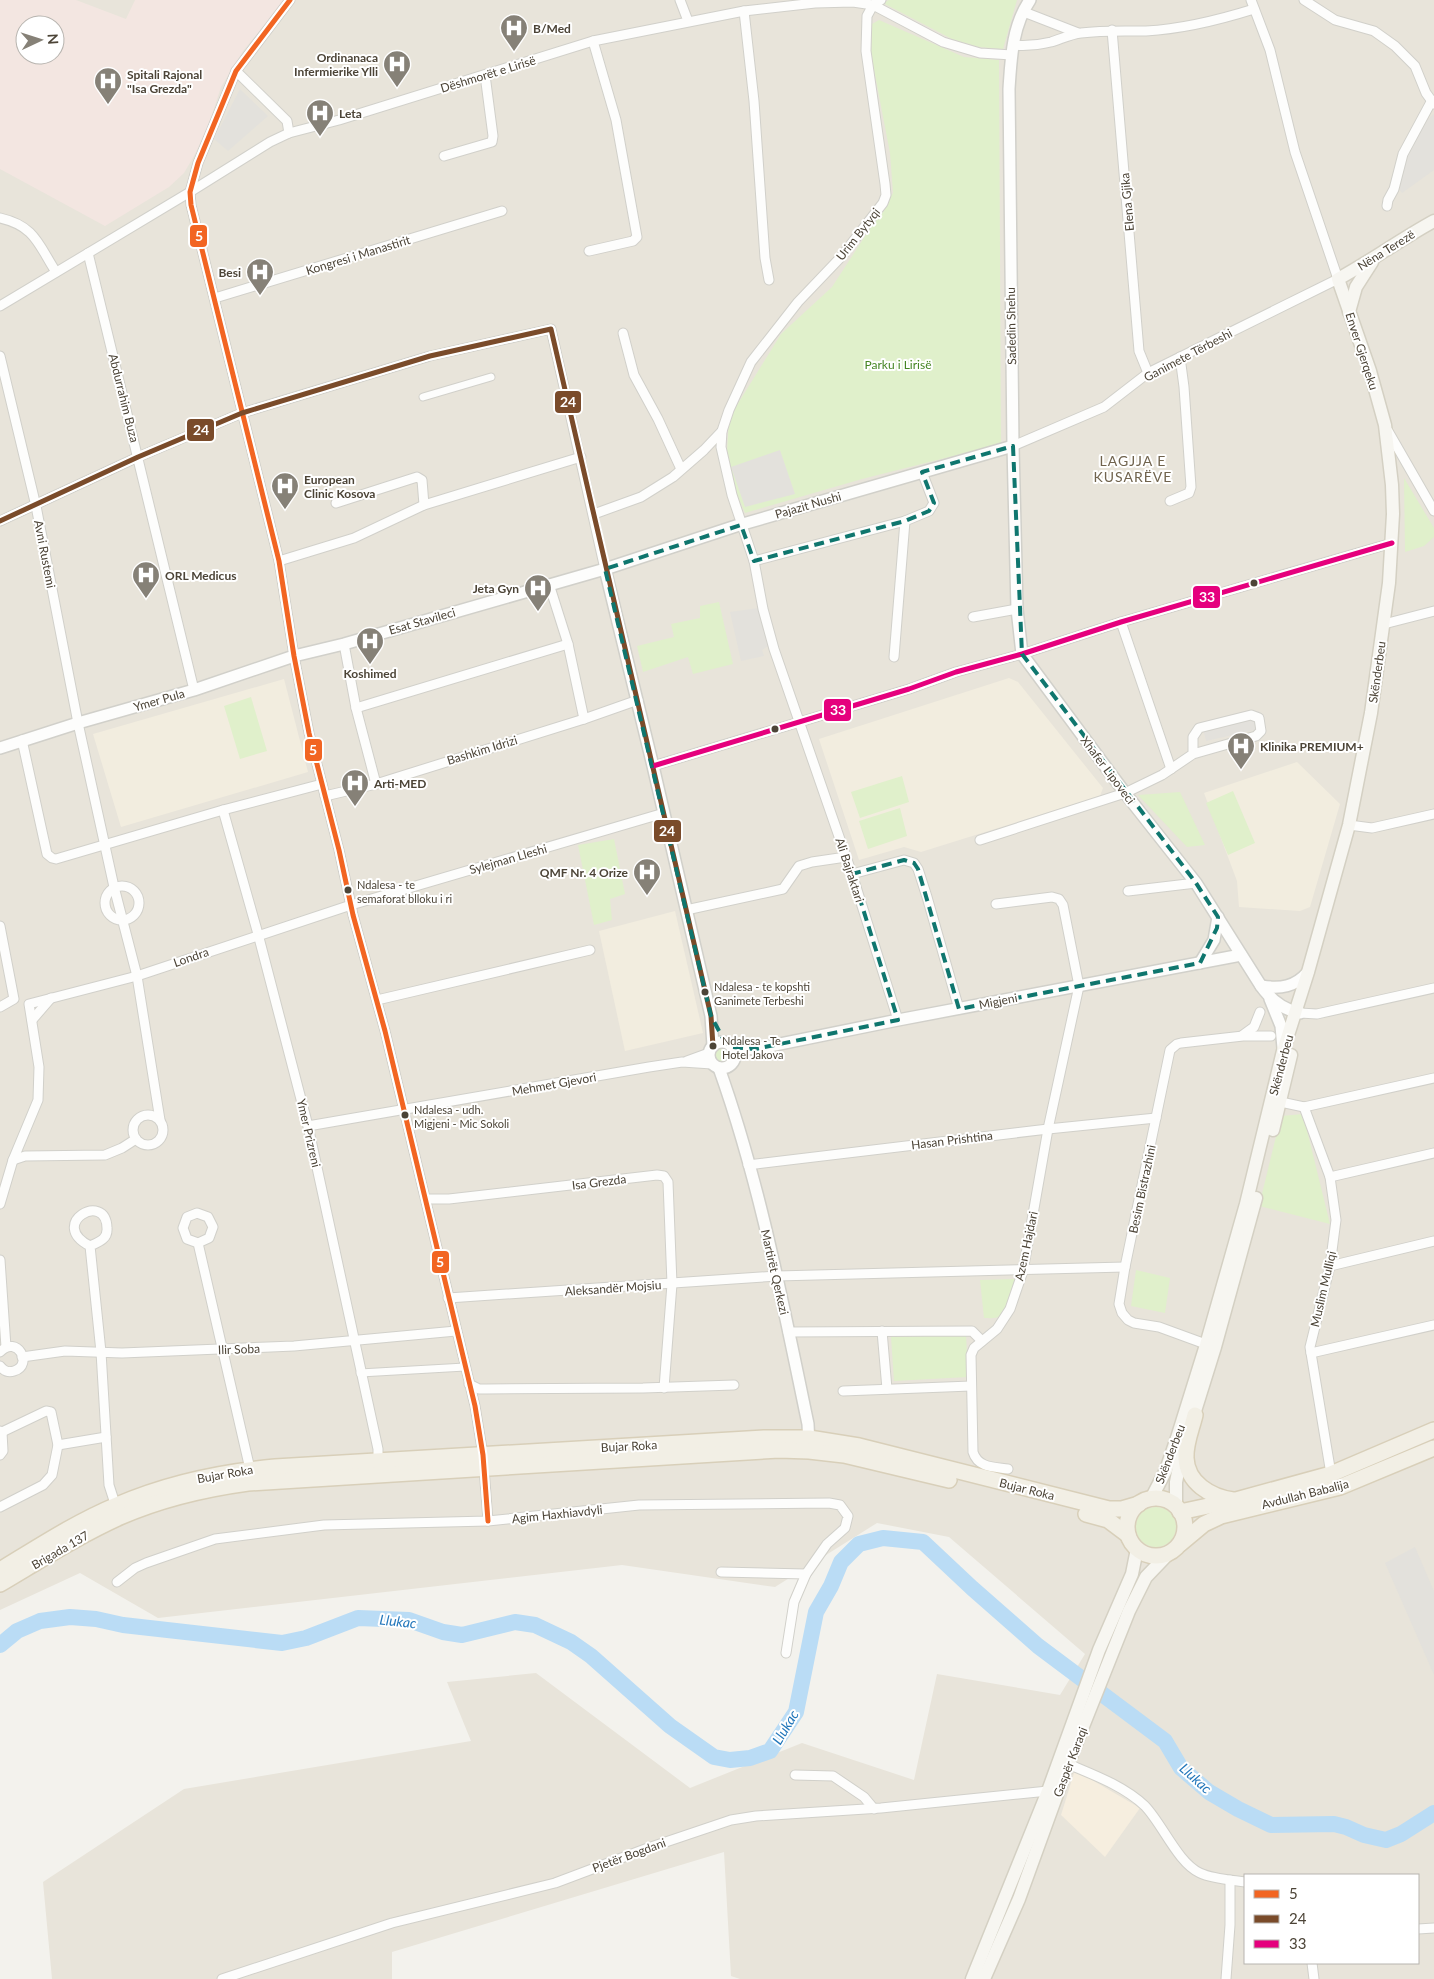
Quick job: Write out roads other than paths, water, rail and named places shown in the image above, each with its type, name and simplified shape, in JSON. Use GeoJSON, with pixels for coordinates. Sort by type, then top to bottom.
{"type":"FeatureCollection","features":[{"type":"Feature","properties":{"kind":"main road","name":"Nëna Terezë"},"geometry":{"type":"LineString","coordinates":[[1338,278],[1373,260],[1402,239],[1434,221]]}},
{"type":"Feature","properties":{"kind":"main road"},"geometry":{"type":"LineString","coordinates":[[1349,312],[1356,287],[1373,260]]}},
{"type":"Feature","properties":{"kind":"main road","name":"Enver Gjerqeku"},"geometry":{"type":"LineString","coordinates":[[1338,278],[1370,372],[1385,426]]}},
{"type":"Feature","properties":{"kind":"main road","name":"Skënderbeu"},"geometry":{"type":"LineString","coordinates":[[1178,1509],[1178,1470],[1185,1440],[1195,1415],[1247,1198],[1276,1101],[1297,1013],[1348,825],[1371,713],[1384,624],[1392,543],[1392,485],[1385,426]]}},
{"type":"Feature","properties":{"kind":"main road","name":"Skënderbeu"},"geometry":{"type":"LineString","coordinates":[[1276,1101],[1283,1051],[1297,1013]]}},
{"type":"Feature","properties":{"kind":"main road","name":"Skënderbeu"},"geometry":{"type":"LineString","coordinates":[[1145,1502],[1169,1461],[1211,1346]]}},
{"type":"Feature","properties":{"kind":"main road"},"geometry":{"type":"LineString","coordinates":[[1195,1415],[1186,1458],[1188,1467],[1201,1488],[1215,1496],[1236,1500]]}},
{"type":"Feature","properties":{"kind":"main road","name":"Avdullah Babalija"},"geometry":{"type":"LineString","coordinates":[[1178,1509],[1236,1500],[1331,1474],[1434,1430]]}},
{"type":"Feature","properties":{"kind":"main road","name":"Bujar Roka"},"geometry":{"type":"LineString","coordinates":[[809,1445],[1100,1517],[1114,1523],[1128,1535]]}},
{"type":"Feature","properties":{"kind":"main road","name":"Bujar Roka"},"geometry":{"type":"LineString","coordinates":[[118,1511],[176,1484],[217,1474],[250,1469],[378,1461],[484,1461],[772,1450],[809,1445],[859,1446],[1109,1509],[1122,1509],[1145,1502]]}},
{"type":"Feature","properties":{"kind":"main road","name":"Avdullah Babalija"},"geometry":{"type":"LineString","coordinates":[[1174,1549],[1204,1524],[1221,1516],[1340,1487],[1434,1448]]}},
{"type":"Feature","properties":{"kind":"main road","name":"Bujar Roka"},"geometry":{"type":"LineString","coordinates":[[118,1511],[248,1483],[484,1461]]}},
{"type":"Feature","properties":{"kind":"main road"},"geometry":{"type":"LineString","coordinates":[[1165,1500],[1178,1509],[1184,1518],[1185,1531],[1174,1549],[1163,1556],[1149,1555],[1137,1548],[1128,1535],[1129,1518],[1145,1502],[1165,1500]]}},
{"type":"Feature","properties":{"kind":"main road","name":"Brigada 137"},"geometry":{"type":"LineString","coordinates":[[0,1570],[69,1529],[118,1511]]}},
{"type":"Feature","properties":{"kind":"main road","name":"Brigada 137"},"geometry":{"type":"LineString","coordinates":[[0,1584],[71,1542],[118,1511]]}},
{"type":"Feature","properties":{"kind":"main road","name":"Gaspër Karaqi"},"geometry":{"type":"LineString","coordinates":[[972,1979],[1105,1652],[1132,1574],[1137,1548]]}},
{"type":"Feature","properties":{"kind":"main road","name":"Gaspër Karaqi"},"geometry":{"type":"LineString","coordinates":[[1105,1652],[1146,1577],[1174,1549]]}},
{"type":"Feature","properties":{"kind":"main road","name":"Gaspër Karaqi"},"geometry":{"type":"LineString","coordinates":[[984,1979],[1019,1899],[1068,1764],[1085,1703]]}},
{"type":"Feature","properties":{"kind":"street"},"geometry":{"type":"LineString","coordinates":[[290,0],[236,71],[198,163],[190,192],[191,205],[279,561],[294,656],[322,784],[426,1199],[469,1384],[484,1461],[488,1521]]}},
{"type":"Feature","properties":{"kind":"street"},"geometry":{"type":"LineString","coordinates":[[680,0],[688,21]]}},
{"type":"Feature","properties":{"kind":"street","name":"Sadedin Shehu"},"geometry":{"type":"LineString","coordinates":[[1022,654],[1017,609],[1012,446],[1009,89],[1012,50],[1016,33],[1030,0]]}},
{"type":"Feature","properties":{"kind":"street"},"geometry":{"type":"LineString","coordinates":[[1304,0],[1335,20],[1374,31],[1395,46],[1415,66],[1426,93],[1433,103],[1403,154],[1394,189],[1387,206]]}},
{"type":"Feature","properties":{"kind":"street"},"geometry":{"type":"LineString","coordinates":[[877,2],[943,42],[980,53],[1012,50],[1078,33],[1112,30],[1147,31],[1214,22],[1253,4],[1270,50],[1295,152],[1338,278]]}},
{"type":"Feature","properties":{"kind":"street","name":"Dëshmorët e Lirisë"},"geometry":{"type":"LineString","coordinates":[[0,305],[270,142],[289,133],[339,120],[593,41],[688,21],[744,12],[824,3],[877,2]]}},
{"type":"Feature","properties":{"kind":"street","name":"Urim Bytyqi"},"geometry":{"type":"LineString","coordinates":[[754,561],[741,525],[723,456],[722,431],[729,410],[751,362],[798,302],[841,257],[883,203],[886,195],[866,50],[867,16],[877,2]]}},
{"type":"Feature","properties":{"kind":"street"},"geometry":{"type":"LineString","coordinates":[[744,12],[754,101],[765,258],[769,280]]}},
{"type":"Feature","properties":{"kind":"street"},"geometry":{"type":"LineString","coordinates":[[1024,12],[1078,33]]}},
{"type":"Feature","properties":{"kind":"street","name":"Elena Gjika"},"geometry":{"type":"LineString","coordinates":[[1112,30],[1139,351],[1148,373]]}},
{"type":"Feature","properties":{"kind":"street"},"geometry":{"type":"LineString","coordinates":[[589,251],[637,238],[616,120],[593,41]]}},
{"type":"Feature","properties":{"kind":"street"},"geometry":{"type":"LineString","coordinates":[[236,71],[287,121],[289,133]]}},
{"type":"Feature","properties":{"kind":"street"},"geometry":{"type":"LineString","coordinates":[[444,156],[492,142],[493,136],[484,75]]}},
{"type":"Feature","properties":{"kind":"street","name":"Kongresi i Manastirit"},"geometry":{"type":"LineString","coordinates":[[215,298],[502,211]]}},
{"type":"Feature","properties":{"kind":"street"},"geometry":{"type":"LineString","coordinates":[[0,218],[19,224],[29,230],[56,272]]}},
{"type":"Feature","properties":{"kind":"street","name":"Abdurrahim Buza"},"geometry":{"type":"LineString","coordinates":[[88,253],[194,690]]}},
{"type":"Feature","properties":{"kind":"street","name":"Ganimete Tërbeshi"},"geometry":{"type":"LineString","coordinates":[[1012,446],[1104,407],[1148,373],[1338,278]]}},
{"type":"Feature","properties":{"kind":"street"},"geometry":{"type":"LineString","coordinates":[[0,521],[36,506],[138,457],[242,414],[430,356],[484,342],[551,329],[605,569],[654,766],[712,1016],[719,1060]]}},
{"type":"Feature","properties":{"kind":"street"},"geometry":{"type":"LineString","coordinates":[[623,333],[634,375],[682,469]]}},
{"type":"Feature","properties":{"kind":"street","name":"Avni Rustemi"},"geometry":{"type":"LineString","coordinates":[[0,356],[36,506],[78,723],[106,844],[114,888],[137,976],[160,1120]]}},
{"type":"Feature","properties":{"kind":"street"},"geometry":{"type":"LineString","coordinates":[[1170,501],[1189,493],[1191,488],[1180,357]]}},
{"type":"Feature","properties":{"kind":"street"},"geometry":{"type":"LineString","coordinates":[[423,397],[491,377]]}},
{"type":"Feature","properties":{"kind":"street"},"geometry":{"type":"LineString","coordinates":[[1385,426],[1434,511]]}},
{"type":"Feature","properties":{"kind":"street","name":"Urim Bytyqi"},"geometry":{"type":"LineString","coordinates":[[594,514],[641,497],[682,469],[722,431]]}},
{"type":"Feature","properties":{"kind":"street","name":"Pajazit Nushi"},"geometry":{"type":"LineString","coordinates":[[605,569],[741,525],[1012,446]]}},
{"type":"Feature","properties":{"kind":"street"},"geometry":{"type":"LineString","coordinates":[[279,561],[354,538],[424,505],[580,457]]}},
{"type":"Feature","properties":{"kind":"street"},"geometry":{"type":"LineString","coordinates":[[754,561],[905,521],[929,511],[933,506],[933,499],[922,472]]}},
{"type":"Feature","properties":{"kind":"street"},"geometry":{"type":"LineString","coordinates":[[336,503],[417,477],[422,480],[424,505]]}},
{"type":"Feature","properties":{"kind":"street"},"geometry":{"type":"LineString","coordinates":[[894,657],[905,521]]}},
{"type":"Feature","properties":{"kind":"street"},"geometry":{"type":"LineString","coordinates":[[654,766],[909,689],[956,672],[1022,654],[1121,622],[1392,543]]}},
{"type":"Feature","properties":{"kind":"street","name":"Ali Bajraktari"},"geometry":{"type":"LineString","coordinates":[[754,561],[763,609],[774,649],[852,874],[898,1020]]}},
{"type":"Feature","properties":{"kind":"street","name":"Esat Stavileci"},"geometry":{"type":"LineString","coordinates":[[294,656],[344,644],[605,569]]}},
{"type":"Feature","properties":{"kind":"street"},"geometry":{"type":"LineString","coordinates":[[549,584],[568,644],[584,719]]}},
{"type":"Feature","properties":{"kind":"street"},"geometry":{"type":"LineString","coordinates":[[973,617],[1017,609]]}},
{"type":"Feature","properties":{"kind":"street","name":"Skënderbeu"},"geometry":{"type":"LineString","coordinates":[[1384,624],[1434,611]]}},
{"type":"Feature","properties":{"kind":"street"},"geometry":{"type":"LineString","coordinates":[[1121,622],[1171,769]]}},
{"type":"Feature","properties":{"kind":"street"},"geometry":{"type":"LineString","coordinates":[[344,644],[356,708],[376,784]]}},
{"type":"Feature","properties":{"kind":"street"},"geometry":{"type":"LineString","coordinates":[[356,708],[568,644]]}},
{"type":"Feature","properties":{"kind":"street","name":"Xhafer Lipoveci"},"geometry":{"type":"LineString","coordinates":[[1022,654],[1125,793],[1196,883],[1265,991],[1286,1009],[1297,1013]]}},
{"type":"Feature","properties":{"kind":"street","name":"Ymer Pula"},"geometry":{"type":"LineString","coordinates":[[0,748],[78,723],[194,690],[294,656]]}},
{"type":"Feature","properties":{"kind":"street","name":"Bashkim Idrizi"},"geometry":{"type":"LineString","coordinates":[[325,796],[376,784],[584,719],[638,700]]}},
{"type":"Feature","properties":{"kind":"street"},"geometry":{"type":"LineString","coordinates":[[980,840],[1125,793],[1171,769],[1193,754],[1258,735],[1261,731],[1259,718],[1251,715],[1199,728],[1193,737],[1193,754]]}},
{"type":"Feature","properties":{"kind":"street"},"geometry":{"type":"LineString","coordinates":[[22,740],[46,854],[56,859],[223,810],[322,784]]}},
{"type":"Feature","properties":{"kind":"street","name":"Ymer Prizreni"},"geometry":{"type":"LineString","coordinates":[[223,810],[258,934],[308,1126],[353,1341],[378,1448],[378,1461]]}},
{"type":"Feature","properties":{"kind":"street","name":"Sylejman Lleshi"},"geometry":{"type":"LineString","coordinates":[[351,905],[664,813]]}},
{"type":"Feature","properties":{"kind":"street"},"geometry":{"type":"LineString","coordinates":[[1348,825],[1372,828],[1434,814]]}},
{"type":"Feature","properties":{"kind":"street"},"geometry":{"type":"LineString","coordinates":[[686,910],[783,889],[799,866],[846,857]]}},
{"type":"Feature","properties":{"kind":"street"},"geometry":{"type":"LineString","coordinates":[[852,874],[904,860],[914,863],[918,869],[927,897],[959,1009]]}},
{"type":"Feature","properties":{"kind":"street"},"geometry":{"type":"LineString","coordinates":[[1128,891],[1196,883]]}},
{"type":"Feature","properties":{"kind":"street"},"geometry":{"type":"LineString","coordinates":[[114,888],[125,886],[130,888],[137,896],[136,912],[122,920]]}},
{"type":"Feature","properties":{"kind":"street"},"geometry":{"type":"LineString","coordinates":[[996,904],[1052,897],[1061,902],[1080,986]]}},
{"type":"Feature","properties":{"kind":"street","name":"Londra"},"geometry":{"type":"LineString","coordinates":[[32,1020],[29,1004],[137,976],[258,934],[351,905]]}},
{"type":"Feature","properties":{"kind":"street"},"geometry":{"type":"LineString","coordinates":[[1200,963],[1214,940],[1218,917]]}},
{"type":"Feature","properties":{"kind":"street"},"geometry":{"type":"LineString","coordinates":[[0,926],[14,999],[0,1007]]}},
{"type":"Feature","properties":{"kind":"street"},"geometry":{"type":"LineString","coordinates":[[377,1000],[590,950]]}},
{"type":"Feature","properties":{"kind":"street","name":"Migjeni"},"geometry":{"type":"LineString","coordinates":[[719,1060],[755,1049],[898,1020],[1241,955]]}},
{"type":"Feature","properties":{"kind":"street"},"geometry":{"type":"LineString","coordinates":[[1283,1051],[1281,1026],[1275,1008],[1265,991],[1294,984],[1308,972]]}},
{"type":"Feature","properties":{"kind":"street","name":"Azem Hajdari"},"geometry":{"type":"LineString","coordinates":[[1008,1469],[981,1464],[975,1459],[973,1452],[971,1355],[974,1348],[997,1329],[1010,1309],[1023,1271],[1048,1129],[1080,986]]}},
{"type":"Feature","properties":{"kind":"street"},"geometry":{"type":"LineString","coordinates":[[1297,1013],[1318,1014],[1434,988]]}},
{"type":"Feature","properties":{"kind":"street"},"geometry":{"type":"LineString","coordinates":[[0,1204],[13,1160],[38,1100],[39,1067],[32,1020],[51,998]]}},
{"type":"Feature","properties":{"kind":"street"},"geometry":{"type":"LineString","coordinates":[[1243,1036],[1254,1027],[1260,1012]]}},
{"type":"Feature","properties":{"kind":"street"},"geometry":{"type":"LineString","coordinates":[[712,1016],[735,1056],[719,1060]]}},
{"type":"Feature","properties":{"kind":"street"},"geometry":{"type":"LineString","coordinates":[[1243,1036],[1271,1036]]}},
{"type":"Feature","properties":{"kind":"street","name":"Besim Bistrazhini"},"geometry":{"type":"LineString","coordinates":[[1211,1346],[1159,1327],[1134,1323],[1128,1320],[1122,1313],[1119,1304],[1169,1054],[1173,1046],[1181,1043],[1243,1036]]}},
{"type":"Feature","properties":{"kind":"street"},"geometry":{"type":"LineString","coordinates":[[719,1060],[717,1043],[729,1045]]}},
{"type":"Feature","properties":{"kind":"street","name":"Migjeni"},"geometry":{"type":"LineString","coordinates":[[729,1045],[755,1049]]}},
{"type":"Feature","properties":{"kind":"street","name":"Mehmet Gjevori"},"geometry":{"type":"LineString","coordinates":[[308,1126],[682,1062],[719,1060]]}},
{"type":"Feature","properties":{"kind":"street","name":"Martirët Qerkezi"},"geometry":{"type":"LineString","coordinates":[[719,1060],[777,1276],[808,1424],[809,1445]]}},
{"type":"Feature","properties":{"kind":"street"},"geometry":{"type":"LineString","coordinates":[[1276,1101],[1304,1107],[1434,1078]]}},
{"type":"Feature","properties":{"kind":"street","name":"Muslim Mulliqi"},"geometry":{"type":"LineString","coordinates":[[1304,1107],[1330,1177],[1336,1220],[1330,1266],[1310,1347],[1331,1474]]}},
{"type":"Feature","properties":{"kind":"street"},"geometry":{"type":"LineString","coordinates":[[150,1114],[160,1120],[164,1131],[159,1141],[154,1144],[144,1145],[136,1139],[132,1131],[137,1118],[150,1114]]}},
{"type":"Feature","properties":{"kind":"street","name":"Hasan Prishtina"},"geometry":{"type":"LineString","coordinates":[[748,1165],[1156,1118]]}},
{"type":"Feature","properties":{"kind":"street"},"geometry":{"type":"LineString","coordinates":[[13,1160],[25,1156],[106,1155],[136,1139]]}},
{"type":"Feature","properties":{"kind":"street"},"geometry":{"type":"LineString","coordinates":[[1330,1177],[1434,1153]]}},
{"type":"Feature","properties":{"kind":"street","name":"Isa Grezda"},"geometry":{"type":"LineString","coordinates":[[426,1199],[468,1197],[657,1175],[664,1176],[668,1182],[672,1284]]}},
{"type":"Feature","properties":{"kind":"street"},"geometry":{"type":"LineString","coordinates":[[1330,1266],[1434,1241]]}},
{"type":"Feature","properties":{"kind":"street"},"geometry":{"type":"LineString","coordinates":[[198,1243],[250,1469]]}},
{"type":"Feature","properties":{"kind":"street"},"geometry":{"type":"LineString","coordinates":[[90,1246],[101,1352],[109,1485],[118,1511]]}},
{"type":"Feature","properties":{"kind":"street"},"geometry":{"type":"LineString","coordinates":[[0,1260],[3,1350],[17,1348],[22,1357],[22,1364],[15,1371],[7,1372],[0,1366]]}},
{"type":"Feature","properties":{"kind":"street","name":"Aleksandër Mojsiu"},"geometry":{"type":"LineString","coordinates":[[448,1298],[777,1276],[1125,1267]]}},
{"type":"Feature","properties":{"kind":"street"},"geometry":{"type":"LineString","coordinates":[[664,1388],[672,1284]]}},
{"type":"Feature","properties":{"kind":"street"},"geometry":{"type":"LineString","coordinates":[[1311,1353],[1434,1326]]}},
{"type":"Feature","properties":{"kind":"street","name":"Ilir Soba"},"geometry":{"type":"LineString","coordinates":[[22,1357],[65,1351],[101,1352],[294,1346],[456,1331]]}},
{"type":"Feature","properties":{"kind":"street"},"geometry":{"type":"LineString","coordinates":[[882,1331],[887,1389]]}},
{"type":"Feature","properties":{"kind":"street"},"geometry":{"type":"LineString","coordinates":[[788,1332],[972,1331],[982,1341]]}},
{"type":"Feature","properties":{"kind":"street"},"geometry":{"type":"LineString","coordinates":[[360,1373],[465,1367]]}},
{"type":"Feature","properties":{"kind":"street"},"geometry":{"type":"LineString","coordinates":[[469,1384],[486,1390],[664,1388],[734,1385]]}},
{"type":"Feature","properties":{"kind":"street"},"geometry":{"type":"LineString","coordinates":[[843,1391],[971,1386]]}},
{"type":"Feature","properties":{"kind":"street"},"geometry":{"type":"LineString","coordinates":[[0,1455],[3,1451],[1,1431],[46,1411],[51,1412],[58,1445],[52,1475],[43,1485],[0,1507]]}},
{"type":"Feature","properties":{"kind":"street"},"geometry":{"type":"LineString","coordinates":[[58,1445],[106,1437]]}},
{"type":"Feature","properties":{"kind":"street","name":"Agim Haxhiavdyli"},"geometry":{"type":"LineString","coordinates":[[117,1582],[135,1568],[146,1563],[215,1539],[324,1526],[488,1521],[639,1505],[829,1502],[840,1506],[848,1516],[845,1528],[827,1544],[806,1574],[794,1602],[786,1653]]}},
{"type":"Feature","properties":{"kind":"street"},"geometry":{"type":"LineString","coordinates":[[721,1572],[806,1574]]}},
{"type":"Feature","properties":{"kind":"street"},"geometry":{"type":"LineString","coordinates":[[1068,1764],[1128,1794],[1144,1806],[1163,1829],[1181,1857],[1192,1868],[1202,1874],[1244,1882]]}},
{"type":"Feature","properties":{"kind":"street"},"geometry":{"type":"LineString","coordinates":[[796,1775],[833,1776],[864,1797],[874,1809]]}},
{"type":"Feature","properties":{"kind":"street","name":"Pjetër Bogdani"},"geometry":{"type":"LineString","coordinates":[[222,1979],[392,1923],[555,1883],[648,1848],[731,1820],[756,1816],[874,1809],[1048,1791]]}},
{"type":"Feature","properties":{"kind":"street"},"geometry":{"type":"LineString","coordinates":[[1226,1979],[1230,1925],[1230,1880]]}},
{"type":"Feature","properties":{"kind":"street"},"geometry":{"type":"LineString","coordinates":[[1419,1929],[1434,1928]]}},
{"type":"Feature","properties":{"kind":"street"},"geometry":{"type":"LineString","coordinates":[[1312,1964],[1314,1979]]}},
{"type":"Feature","properties":{"kind":"waterway","name":"Llukac"},"geometry":{"type":"LineString","coordinates":[[0,1645],[17,1631],[40,1621],[70,1617],[282,1643],[306,1638],[358,1618],[409,1620],[443,1632],[462,1635],[515,1622],[535,1625],[571,1642],[591,1656],[670,1726],[714,1757],[730,1760],[750,1758],[770,1751],[796,1712],[816,1612],[831,1586],[841,1562],[859,1544],[883,1538],[923,1542],[1038,1646],[1165,1741],[1181,1768],[1209,1792],[1238,1809],[1271,1825],[1334,1824],[1364,1835],[1386,1840],[1401,1834],[1434,1813]]}},
{"type":"Feature","properties":{"kind":"place","name":"B/Med"},"geometry":{"type":"Point","coordinates":[514,52]}},
{"type":"Feature","properties":{"kind":"place","name":"Ordinanaca Infermierike Ylli"},"geometry":{"type":"Point","coordinates":[397,88]}},
{"type":"Feature","properties":{"kind":"place","name":"Spitali Rajonal \"Isa Grezda\""},"geometry":{"type":"Point","coordinates":[108,105]}},
{"type":"Feature","properties":{"kind":"place","name":"Leta"},"geometry":{"type":"Point","coordinates":[320,137]}},
{"type":"Feature","properties":{"kind":"place","name":"Besi"},"geometry":{"type":"Point","coordinates":[260,296]}},
{"type":"Feature","properties":{"kind":"place","name":"European Clinic Kosova"},"geometry":{"type":"Point","coordinates":[285,510]}},
{"type":"Feature","properties":{"kind":"place","name":"ORL Medicus"},"geometry":{"type":"Point","coordinates":[146,599]}},
{"type":"Feature","properties":{"kind":"place","name":"Jeta Gyn"},"geometry":{"type":"Point","coordinates":[538,612]}},
{"type":"Feature","properties":{"kind":"place","name":"Koshimed"},"geometry":{"type":"Point","coordinates":[370,665]}},
{"type":"Feature","properties":{"kind":"place","name":"Klinika PREMIUM+"},"geometry":{"type":"Point","coordinates":[1241,770]}},
{"type":"Feature","properties":{"kind":"place","name":"Arti-MED"},"geometry":{"type":"Point","coordinates":[355,807]}},
{"type":"Feature","properties":{"kind":"place","name":"Ndalesa - te semaforat blloku i ri"},"geometry":{"type":"Point","coordinates":[348,890]}},
{"type":"Feature","properties":{"kind":"place","name":"QMF Nr. 4 Orize"},"geometry":{"type":"Point","coordinates":[647,896]}},
{"type":"Feature","properties":{"kind":"place","name":"Ndalesa - te kopshti Ganimete Terbeshi"},"geometry":{"type":"Point","coordinates":[705,992]}},
{"type":"Feature","properties":{"kind":"place","name":"Ndalesa - Te Hotel Jakova"},"geometry":{"type":"Point","coordinates":[713,1046]}},
{"type":"Feature","properties":{"kind":"place","name":"Ndalesa - udh. Migjeni - Mic Sokoli"},"geometry":{"type":"Point","coordinates":[405,1115]}},
{"type":"Feature","properties":{"kind":"district","name":"LAGJJA E KUSARËVE"},"geometry":{"type":"Point","coordinates":[1133,468]}},
{"type":"Feature","properties":{"kind":"park label","name":"Parku i Lirisë"},"geometry":{"type":"Point","coordinates":[898,364]}}]}
